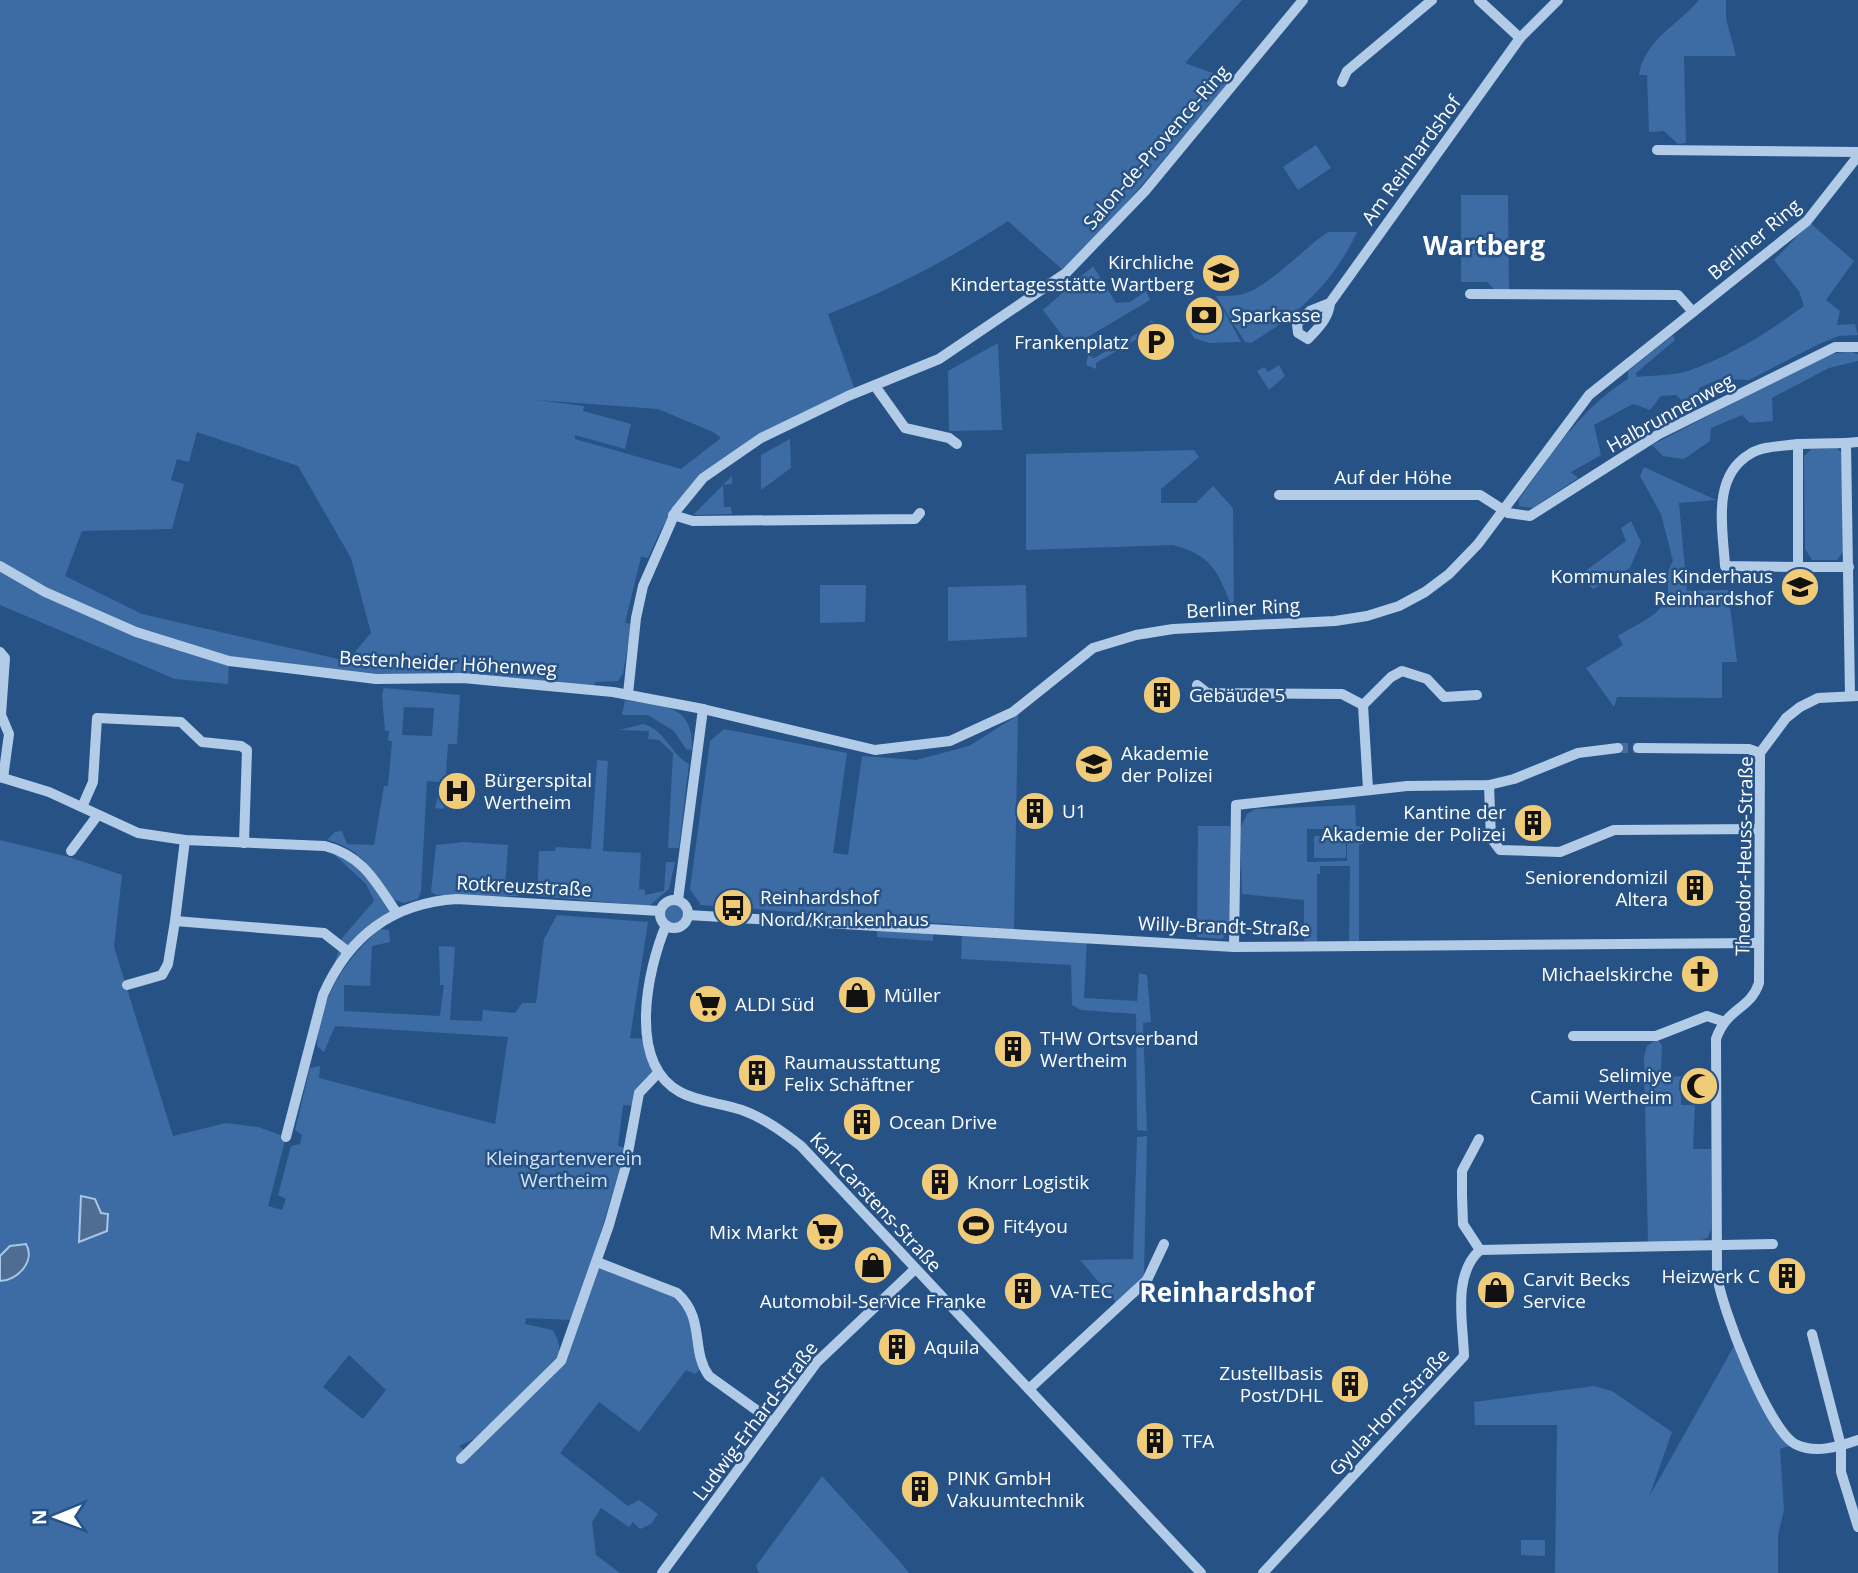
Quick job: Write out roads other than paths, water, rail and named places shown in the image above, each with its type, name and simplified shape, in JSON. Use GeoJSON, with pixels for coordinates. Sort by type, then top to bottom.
{"type":"FeatureCollection","features":[{"type":"Feature","properties":{"kind":"street","name":"Salon-de-Provence-Ring"},"geometry":{"type":"LineString","coordinates":[[628,694],[636,618],[643,586],[673,515],[703,478],[761,438],[939,359],[1066,273],[1145,191],[1303,0]]}},
{"type":"Feature","properties":{"kind":"street"},"geometry":{"type":"LineString","coordinates":[[1342,82],[1347,71],[1432,0]]}},
{"type":"Feature","properties":{"kind":"street"},"geometry":{"type":"LineString","coordinates":[[1479,0],[1520,38]]}},
{"type":"Feature","properties":{"kind":"street","name":"Am Reinhardshof"},"geometry":{"type":"LineString","coordinates":[[1330,303],[1520,38],[1558,0]]}},
{"type":"Feature","properties":{"kind":"street","name":"Berliner Ring"},"geometry":{"type":"LineString","coordinates":[[1657,150],[1858,154]]}},
{"type":"Feature","properties":{"kind":"street","name":"Berliner Ring"},"geometry":{"type":"LineString","coordinates":[[704,709],[875,750],[950,741],[1013,712],[1093,648],[1136,635],[1173,629],[1335,621],[1367,616],[1399,606],[1449,574],[1478,544],[1589,395],[1807,221],[1858,154]]}},
{"type":"Feature","properties":{"kind":"street"},"geometry":{"type":"LineString","coordinates":[[1470,294],[1678,295],[1693,312]]}},
{"type":"Feature","properties":{"kind":"street","name":"Halbrunnenweg"},"geometry":{"type":"LineString","coordinates":[[1503,510],[1521,517],[1530,516],[1660,434],[1835,347],[1858,347]]}},
{"type":"Feature","properties":{"kind":"street"},"geometry":{"type":"LineString","coordinates":[[875,386],[905,428],[949,438],[957,444]]}},
{"type":"Feature","properties":{"kind":"street"},"geometry":{"type":"LineString","coordinates":[[1849,567],[1725,566],[1721,500],[1724,487],[1739,463],[1751,452],[1798,444],[1858,442]]}},
{"type":"Feature","properties":{"kind":"street"},"geometry":{"type":"LineString","coordinates":[[1846,443],[1854,696]]}},
{"type":"Feature","properties":{"kind":"street"},"geometry":{"type":"LineString","coordinates":[[1798,444],[1798,567]]}},
{"type":"Feature","properties":{"kind":"street","name":"Auf der Höhe"},"geometry":{"type":"LineString","coordinates":[[1279,495],[1480,495],[1503,510]]}},
{"type":"Feature","properties":{"kind":"street"},"geometry":{"type":"LineString","coordinates":[[673,515],[688,521],[762,521],[915,519],[920,513]]}},
{"type":"Feature","properties":{"kind":"street","name":"Bestenheider Höhenweg"},"geometry":{"type":"LineString","coordinates":[[0,566],[45,592],[136,632],[229,661],[376,679],[499,680],[628,694],[704,709]]}},
{"type":"Feature","properties":{"kind":"street"},"geometry":{"type":"LineString","coordinates":[[0,652],[5,658],[2,715],[9,734],[2,778],[49,792],[97,817],[138,833],[185,840],[325,846],[345,852],[361,864],[396,912]]}},
{"type":"Feature","properties":{"kind":"street"},"geometry":{"type":"LineString","coordinates":[[1368,789],[1363,705],[1391,677],[1402,671],[1427,679],[1444,697],[1477,695]]}},
{"type":"Feature","properties":{"kind":"street"},"geometry":{"type":"LineString","coordinates":[[1197,684],[1207,693],[1342,694],[1363,705]]}},
{"type":"Feature","properties":{"kind":"street","name":"Theodor-Heuss-Straße"},"geometry":{"type":"LineString","coordinates":[[1722,1021],[1755,995],[1759,983],[1760,752],[1786,719],[1800,707],[1818,698],[1854,696]]}},
{"type":"Feature","properties":{"kind":"street"},"geometry":{"type":"LineString","coordinates":[[678,900],[704,709]]}},
{"type":"Feature","properties":{"kind":"street"},"geometry":{"type":"LineString","coordinates":[[82,807],[93,782],[97,718],[181,722],[202,742],[241,746],[247,750],[244,843]]}},
{"type":"Feature","properties":{"kind":"street"},"geometry":{"type":"LineString","coordinates":[[1234,947],[1236,805],[1368,789],[1489,785],[1514,779],[1578,753],[1618,748]]}},
{"type":"Feature","properties":{"kind":"street"},"geometry":{"type":"LineString","coordinates":[[1638,748],[1749,749],[1760,752]]}},
{"type":"Feature","properties":{"kind":"street"},"geometry":{"type":"LineString","coordinates":[[1489,785],[1491,838],[1500,850],[1560,852],[1614,830],[1759,829]]}},
{"type":"Feature","properties":{"kind":"street"},"geometry":{"type":"LineString","coordinates":[[71,851],[97,817]]}},
{"type":"Feature","properties":{"kind":"street"},"geometry":{"type":"LineString","coordinates":[[127,985],[162,975],[169,964],[185,840]]}},
{"type":"Feature","properties":{"kind":"street","name":"Rotkreuzstraße"},"geometry":{"type":"LineString","coordinates":[[286,1137],[323,995],[347,951],[370,928],[396,912],[428,902],[457,899],[660,911]]}},
{"type":"Feature","properties":{"kind":"street"},"geometry":{"type":"LineString","coordinates":[[461,1459],[561,1361],[597,1262],[625,1169],[639,1093],[658,1073],[648,1052],[646,1018],[656,948],[666,925],[660,911],[666,902],[678,900],[686,905],[688,915],[679,927],[666,925]]}},
{"type":"Feature","properties":{"kind":"street","name":"Willy-Brandt-Straße"},"geometry":{"type":"LineString","coordinates":[[688,915],[1234,947],[1758,943]]}},
{"type":"Feature","properties":{"kind":"street"},"geometry":{"type":"LineString","coordinates":[[176,921],[324,933],[347,951]]}},
{"type":"Feature","properties":{"kind":"street"},"geometry":{"type":"LineString","coordinates":[[1573,1036],[1656,1036],[1707,1016],[1722,1021],[1716,1040],[1717,1275],[1723,1306],[1769,1411],[1783,1436],[1807,1449],[1841,1446],[1858,1440]]}},
{"type":"Feature","properties":{"kind":"street","name":"Karl-Carstens-Straße"},"geometry":{"type":"LineString","coordinates":[[658,1073],[678,1091],[763,1119],[802,1146],[1201,1573]]}},
{"type":"Feature","properties":{"kind":"street"},"geometry":{"type":"LineString","coordinates":[[1479,1139],[1462,1171],[1462,1198],[1463,1224],[1480,1250],[1773,1244]]}},
{"type":"Feature","properties":{"kind":"street"},"geometry":{"type":"LineString","coordinates":[[1029,1389],[1147,1280],[1164,1244]]}},
{"type":"Feature","properties":{"kind":"street","name":"Gyula-Horn-Straße"},"geometry":{"type":"LineString","coordinates":[[1263,1573],[1460,1362],[1464,1356],[1462,1280],[1467,1263],[1480,1250]]}},
{"type":"Feature","properties":{"kind":"street"},"geometry":{"type":"LineString","coordinates":[[597,1262],[677,1293],[686,1301],[698,1329],[702,1367],[709,1376],[773,1422]]}},
{"type":"Feature","properties":{"kind":"street","name":"Ludwig-Erhard-Straße"},"geometry":{"type":"LineString","coordinates":[[662,1573],[817,1362],[915,1269]]}},
{"type":"Feature","properties":{"kind":"street"},"geometry":{"type":"LineString","coordinates":[[1812,1334],[1841,1446],[1841,1472],[1858,1527]]}},
{"type":"Feature","properties":{"kind":"tunnel"},"geometry":{"type":"LineString","coordinates":[[1618,748],[1638,748]]}},
{"type":"Feature","properties":{"kind":"place","name":"Kirchliche Kindertagesstätte Wartberg"},"geometry":{"type":"Point","coordinates":[1221,273]}},
{"type":"Feature","properties":{"kind":"place","name":"Sparkasse"},"geometry":{"type":"Point","coordinates":[1204,315]}},
{"type":"Feature","properties":{"kind":"place","name":"Frankenplatz"},"geometry":{"type":"Point","coordinates":[1156,342]}},
{"type":"Feature","properties":{"kind":"place","name":"Kommunales Kinderhaus Reinhardshof"},"geometry":{"type":"Point","coordinates":[1800,587]}},
{"type":"Feature","properties":{"kind":"place","name":"Gebäude 5"},"geometry":{"type":"Point","coordinates":[1162,695]}},
{"type":"Feature","properties":{"kind":"place","name":"Akademie der Polizei"},"geometry":{"type":"Point","coordinates":[1094,764]}},
{"type":"Feature","properties":{"kind":"place","name":"Bürgerspital Wertheim"},"geometry":{"type":"Point","coordinates":[457,791]}},
{"type":"Feature","properties":{"kind":"place","name":"U1"},"geometry":{"type":"Point","coordinates":[1035,811]}},
{"type":"Feature","properties":{"kind":"place","name":"Kantine der Akademie der Polizei"},"geometry":{"type":"Point","coordinates":[1533,823]}},
{"type":"Feature","properties":{"kind":"place","name":"Seniorendomizil Altera"},"geometry":{"type":"Point","coordinates":[1695,888]}},
{"type":"Feature","properties":{"kind":"place","name":"Reinhardshof Nord/Krankenhaus"},"geometry":{"type":"Point","coordinates":[733,908]}},
{"type":"Feature","properties":{"kind":"place","name":"Michaelskirche"},"geometry":{"type":"Point","coordinates":[1700,974]}},
{"type":"Feature","properties":{"kind":"place","name":"Müller"},"geometry":{"type":"Point","coordinates":[857,995]}},
{"type":"Feature","properties":{"kind":"place","name":"ALDI Süd"},"geometry":{"type":"Point","coordinates":[708,1004]}},
{"type":"Feature","properties":{"kind":"place","name":"THW Ortsverband Wertheim"},"geometry":{"type":"Point","coordinates":[1013,1049]}},
{"type":"Feature","properties":{"kind":"place","name":"Raumausstattung Felix Schäftner"},"geometry":{"type":"Point","coordinates":[757,1073]}},
{"type":"Feature","properties":{"kind":"place","name":"Selimiye Camii Wertheim"},"geometry":{"type":"Point","coordinates":[1699,1086]}},
{"type":"Feature","properties":{"kind":"place","name":"Ocean Drive"},"geometry":{"type":"Point","coordinates":[862,1122]}},
{"type":"Feature","properties":{"kind":"place","name":"Knorr Logistik"},"geometry":{"type":"Point","coordinates":[940,1182]}},
{"type":"Feature","properties":{"kind":"place","name":"Fit4you"},"geometry":{"type":"Point","coordinates":[976,1226]}},
{"type":"Feature","properties":{"kind":"place","name":"Mix Markt"},"geometry":{"type":"Point","coordinates":[825,1232]}},
{"type":"Feature","properties":{"kind":"place","name":"Automobil-Service Franke"},"geometry":{"type":"Point","coordinates":[873,1265]}},
{"type":"Feature","properties":{"kind":"place","name":"Heizwerk C"},"geometry":{"type":"Point","coordinates":[1787,1276]}},
{"type":"Feature","properties":{"kind":"place","name":"Carvit Becks Service"},"geometry":{"type":"Point","coordinates":[1496,1290]}},
{"type":"Feature","properties":{"kind":"place","name":"VA-TEC"},"geometry":{"type":"Point","coordinates":[1023,1291]}},
{"type":"Feature","properties":{"kind":"place","name":"Aquila"},"geometry":{"type":"Point","coordinates":[897,1347]}},
{"type":"Feature","properties":{"kind":"place","name":"Zustellbasis Post/DHL"},"geometry":{"type":"Point","coordinates":[1350,1384]}},
{"type":"Feature","properties":{"kind":"place","name":"TFA"},"geometry":{"type":"Point","coordinates":[1155,1441]}},
{"type":"Feature","properties":{"kind":"place","name":"PINK GmbH Vakuumtechnik"},"geometry":{"type":"Point","coordinates":[920,1489]}},
{"type":"Feature","properties":{"kind":"district","name":"Wartberg"},"geometry":{"type":"Point","coordinates":[1484,246]}},
{"type":"Feature","properties":{"kind":"district","name":"Reinhardshof"},"geometry":{"type":"Point","coordinates":[1227,1293]}},
{"type":"Feature","properties":{"kind":"park label","name":"Kleingartenverein Wertheim"},"geometry":{"type":"Point","coordinates":[564,1169]}}]}
